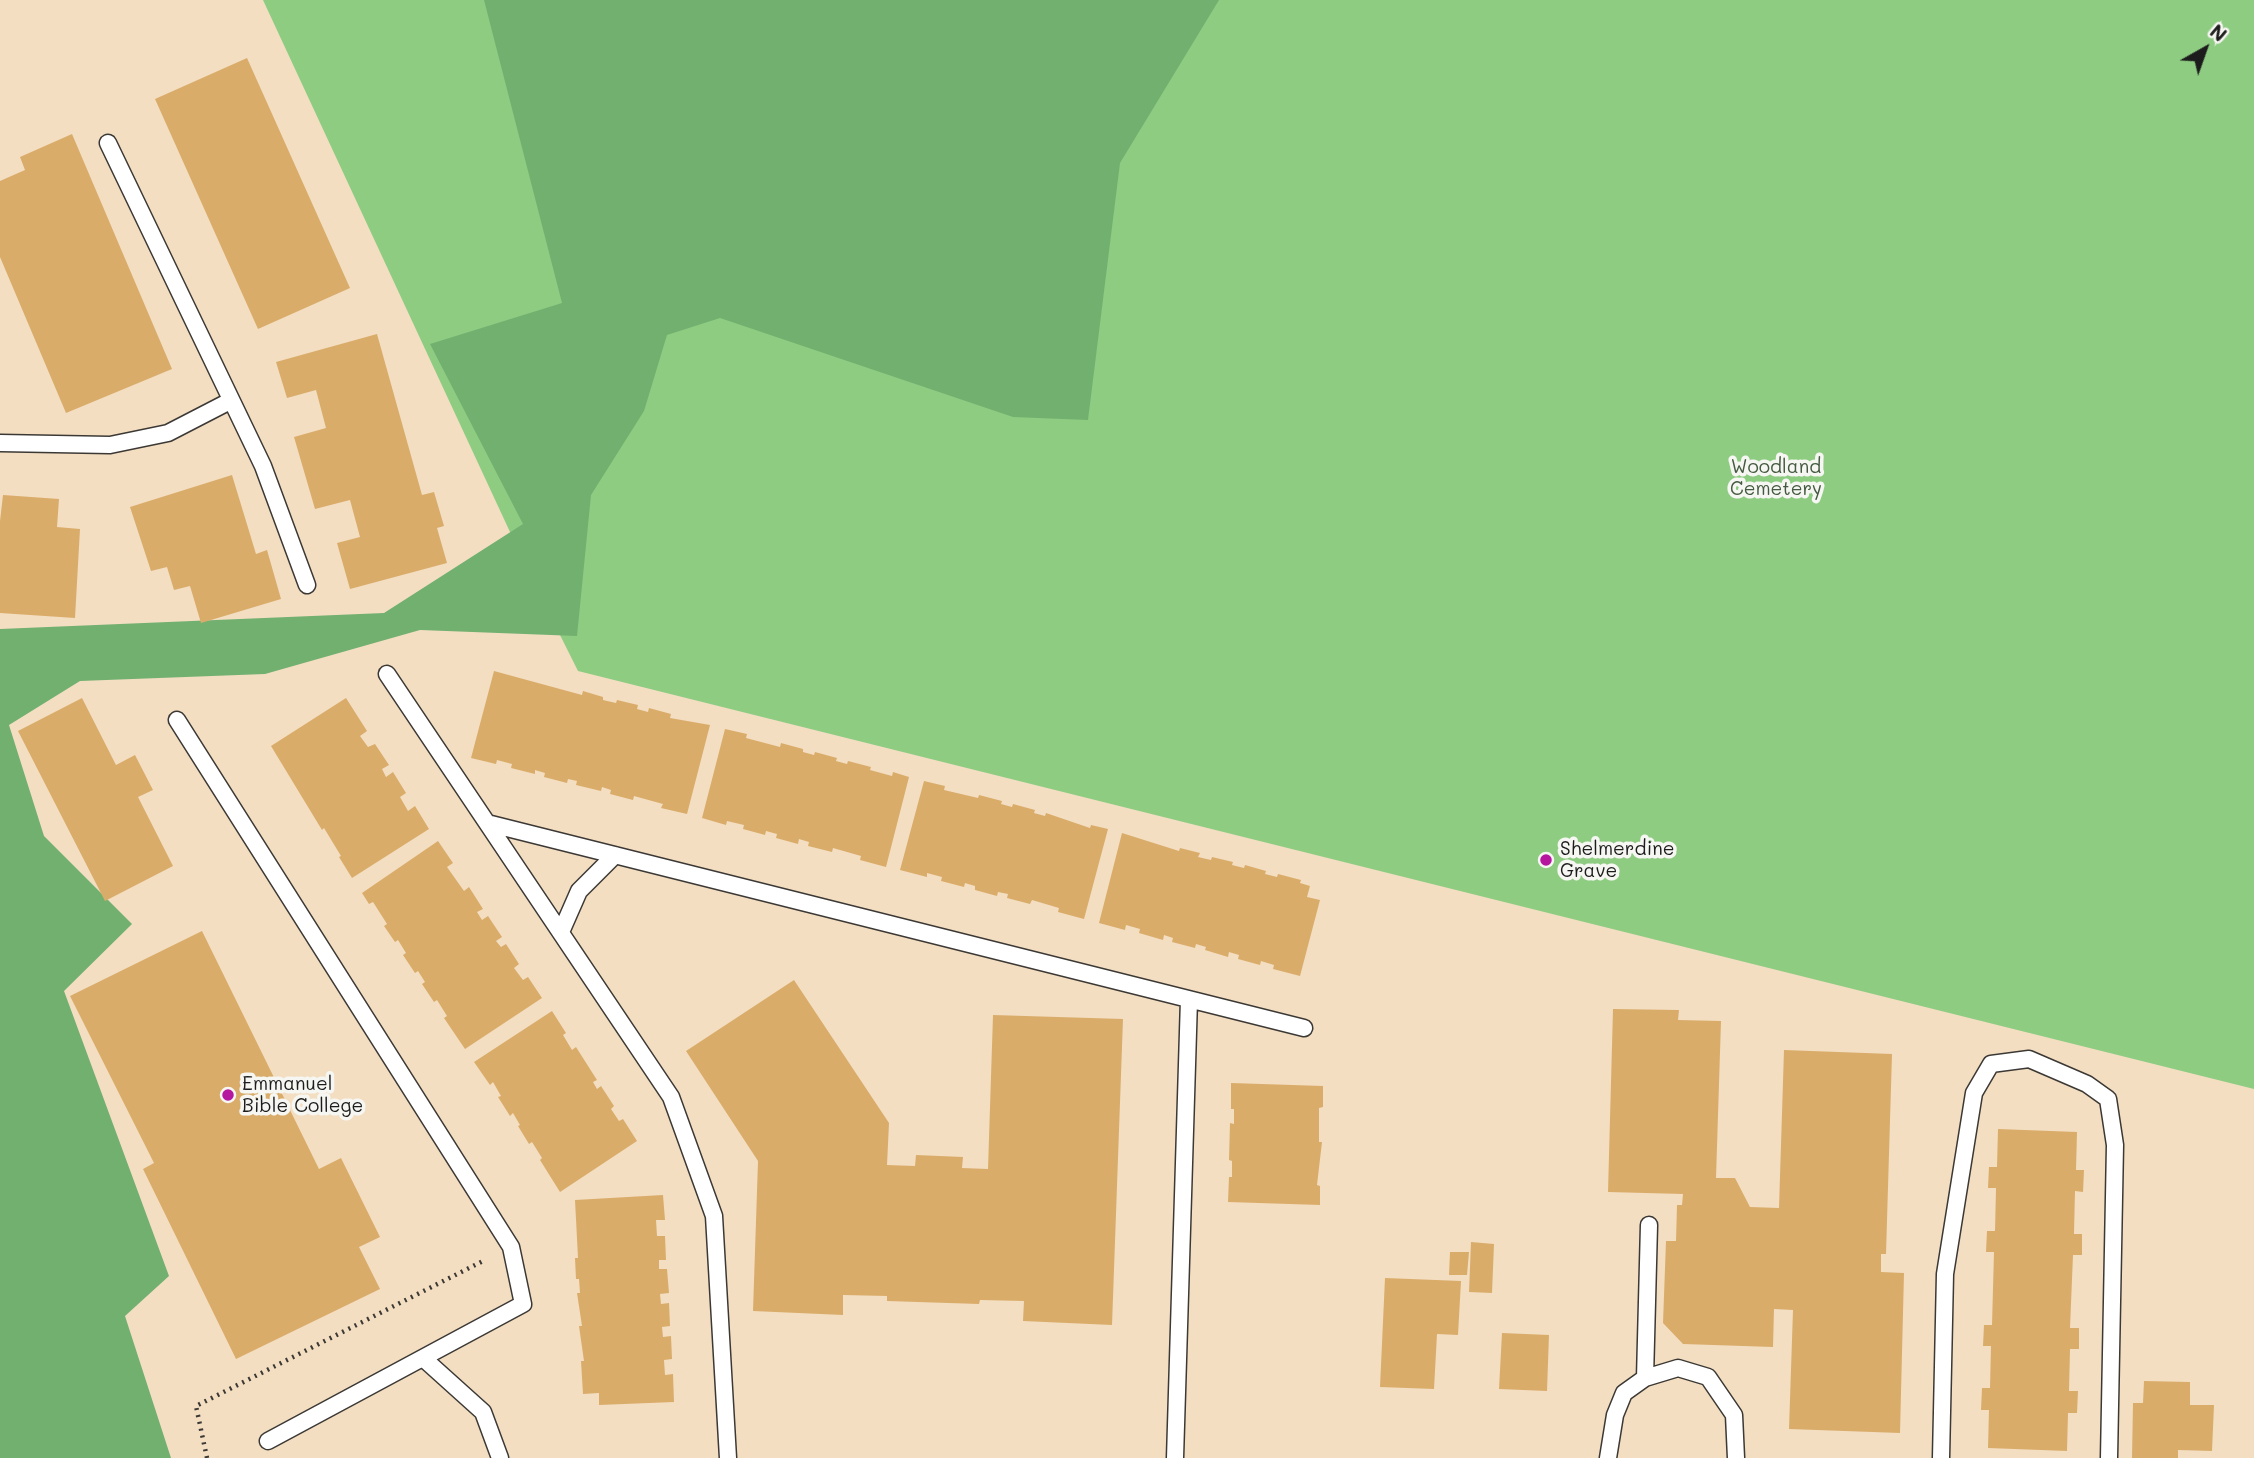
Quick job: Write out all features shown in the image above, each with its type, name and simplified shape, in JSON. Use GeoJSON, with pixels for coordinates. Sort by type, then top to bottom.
{"type":"FeatureCollection","features":[{"type":"Feature","properties":{"kind":"lane"},"geometry":{"type":"LineString","coordinates":[[108,143],[263,466],[307,585]]}},
{"type":"Feature","properties":{"kind":"lane"},"geometry":{"type":"LineString","coordinates":[[0,443],[110,445],[167,433],[230,401]]}},
{"type":"Feature","properties":{"kind":"lane"},"geometry":{"type":"LineString","coordinates":[[387,674],[671,1097],[715,1216],[728,1458]]}},
{"type":"Feature","properties":{"kind":"lane"},"geometry":{"type":"LineString","coordinates":[[177,720],[511,1248],[523,1304],[268,1441]]}},
{"type":"Feature","properties":{"kind":"lane"},"geometry":{"type":"LineString","coordinates":[[487,823],[1304,1028]]}},
{"type":"Feature","properties":{"kind":"lane"},"geometry":{"type":"LineString","coordinates":[[561,932],[579,891],[615,855]]}},
{"type":"Feature","properties":{"kind":"lane"},"geometry":{"type":"LineString","coordinates":[[1175,1458],[1189,999]]}},
{"type":"Feature","properties":{"kind":"lane"},"geometry":{"type":"LineString","coordinates":[[1941,1458],[1945,1273],[1973,1093],[1991,1064],[2029,1059],[2087,1084],[2108,1099],[2115,1145],[2109,1458]]}},
{"type":"Feature","properties":{"kind":"lane"},"geometry":{"type":"LineString","coordinates":[[1645,1378],[1649,1224]]}},
{"type":"Feature","properties":{"kind":"lane"},"geometry":{"type":"LineString","coordinates":[[423,1357],[483,1412],[500,1458]]}},
{"type":"Feature","properties":{"kind":"lane"},"geometry":{"type":"LineString","coordinates":[[1608,1458],[1615,1415],[1624,1393],[1645,1378],[1678,1368],[1707,1377],[1734,1415],[1736,1458]]}},
{"type":"Feature","properties":{"kind":"path"},"geometry":{"type":"LineString","coordinates":[[207,1458],[196,1406],[511,1248]]}},
{"type":"Feature","properties":{"kind":"green space","name":"Woodland Cemetery"},"geometry":{"type":"Polygon","coordinates":[[[263,0],[2254,0],[2254,1089],[578,671],[530,575],[263,0]]]}},
{"type":"Feature","properties":{"kind":"green space"},"geometry":{"type":"Polygon","coordinates":[[[484,0],[1219,0],[1120,163],[1088,420],[1013,417],[720,318],[667,335],[644,411],[591,495],[577,636],[420,630],[265,674],[80,681],[9,725],[44,836],[132,924],[64,991],[169,1276],[125,1316],[171,1458],[0,1458],[0,629],[384,613],[523,524],[430,344],[562,303],[484,0]]]}},
{"type":"Feature","properties":{"kind":"building"},"geometry":{"type":"Polygon","coordinates":[[[247,58],[350,288],[258,329],[155,99],[247,58]]]}},
{"type":"Feature","properties":{"kind":"building"},"geometry":{"type":"Polygon","coordinates":[[[72,134],[172,369],[66,413],[0,257],[0,181],[25,170],[20,157],[72,134]]]}},
{"type":"Feature","properties":{"kind":"building"},"geometry":{"type":"Polygon","coordinates":[[[377,334],[422,495],[434,492],[444,526],[437,528],[447,563],[350,589],[337,543],[360,537],[350,500],[315,509],[294,437],[326,428],[316,390],[287,398],[276,362],[377,334]]]}},
{"type":"Feature","properties":{"kind":"building"},"geometry":{"type":"Polygon","coordinates":[[[232,475],[256,554],[267,550],[281,599],[201,623],[190,586],[174,590],[167,567],[151,571],[130,507],[232,475]]]}},
{"type":"Feature","properties":{"kind":"building"},"geometry":{"type":"Polygon","coordinates":[[[3,495],[59,499],[57,527],[80,529],[75,618],[0,613],[0,521],[3,495]]]}},
{"type":"Feature","properties":{"kind":"building"},"geometry":{"type":"Polygon","coordinates":[[[494,671],[582,695],[583,691],[603,697],[603,700],[638,705],[637,709],[648,712],[649,708],[671,714],[670,718],[710,725],[687,814],[661,808],[663,804],[634,796],[633,800],[610,794],[611,790],[602,787],[601,791],[576,785],[577,781],[568,779],[567,783],[544,777],[545,773],[535,770],[535,774],[511,768],[512,764],[497,760],[496,764],[471,758],[494,671]]]}},
{"type":"Feature","properties":{"kind":"building"},"geometry":{"type":"Polygon","coordinates":[[[82,698],[116,765],[135,755],[153,790],[138,797],[173,866],[105,901],[18,731],[82,698]]]}},
{"type":"Feature","properties":{"kind":"building"},"geometry":{"type":"Polygon","coordinates":[[[346,698],[367,731],[360,736],[368,747],[375,744],[389,765],[382,769],[386,777],[393,772],[406,793],[400,797],[408,811],[415,806],[429,829],[352,878],[324,828],[322,830],[271,746],[346,698]]]}},
{"type":"Feature","properties":{"kind":"building"},"geometry":{"type":"Polygon","coordinates":[[[725,729],[780,747],[781,743],[814,755],[815,752],[837,758],[836,761],[847,764],[848,761],[871,767],[870,770],[892,776],[893,772],[909,777],[886,867],[860,860],[861,856],[833,848],[832,852],[808,846],[809,842],[799,839],[798,844],[776,838],[777,834],[766,831],[765,835],[743,829],[744,825],[727,821],[726,825],[702,818],[725,729]]]}},
{"type":"Feature","properties":{"kind":"building"},"geometry":{"type":"Polygon","coordinates":[[[924,781],[945,786],[944,790],[978,798],[979,795],[1002,801],[1001,804],[1012,807],[1013,804],[1035,810],[1034,813],[1045,816],[1046,813],[1090,828],[1091,825],[1108,829],[1084,919],[1058,912],[1059,908],[1032,900],[1030,904],[1007,898],[1008,894],[998,892],[997,896],[975,890],[975,886],[965,883],[964,887],[941,881],[942,877],[927,873],[927,877],[900,870],[924,781]]]}},
{"type":"Feature","properties":{"kind":"building"},"geometry":{"type":"Polygon","coordinates":[[[1122,833],[1179,851],[1180,848],[1200,853],[1198,857],[1211,860],[1212,857],[1233,862],[1232,865],[1244,868],[1245,865],[1266,871],[1265,874],[1277,877],[1278,874],[1301,880],[1300,883],[1310,886],[1307,897],[1320,900],[1300,976],[1273,969],[1274,965],[1261,961],[1260,965],[1238,959],[1239,955],[1229,952],[1228,957],[1205,950],[1206,947],[1196,944],[1195,948],[1172,942],[1173,938],[1164,935],[1163,940],[1139,933],[1140,929],[1126,925],[1125,930],[1099,923],[1122,833]]]}},
{"type":"Feature","properties":{"kind":"building"},"geometry":{"type":"Polygon","coordinates":[[[438,841],[453,863],[447,867],[464,891],[469,887],[483,909],[477,912],[482,920],[488,916],[502,937],[496,941],[501,947],[506,944],[519,964],[514,968],[523,980],[528,977],[542,998],[465,1049],[444,1018],[447,1016],[437,1000],[434,1002],[422,984],[425,982],[418,971],[415,973],[403,955],[406,953],[398,940],[395,942],[384,926],[387,924],[373,902],[369,904],[362,893],[438,841]]]}},
{"type":"Feature","properties":{"kind":"building"},"geometry":{"type":"Polygon","coordinates":[[[202,931],[319,1169],[341,1158],[380,1237],[359,1247],[380,1289],[236,1359],[143,1169],[154,1163],[70,996],[202,931]]]}},
{"type":"Feature","properties":{"kind":"building"},"geometry":{"type":"Polygon","coordinates":[[[794,980],[889,1123],[887,1165],[915,1166],[916,1155],[963,1157],[962,1168],[988,1169],[993,1015],[1123,1019],[1112,1325],[1023,1321],[1024,1301],[980,1300],[979,1304],[887,1301],[887,1296],[843,1295],[843,1315],[753,1311],[758,1161],[686,1051],[794,980]]]}},
{"type":"Feature","properties":{"kind":"building"},"geometry":{"type":"Polygon","coordinates":[[[1613,1009],[1679,1010],[1678,1020],[1721,1021],[1716,1178],[1735,1178],[1750,1207],[1779,1208],[1784,1050],[1892,1054],[1886,1254],[1881,1254],[1881,1272],[1904,1273],[1900,1433],[1789,1429],[1793,1310],[1774,1309],[1773,1347],[1683,1344],[1663,1323],[1666,1241],[1676,1241],[1677,1205],[1682,1205],[1683,1194],[1608,1192],[1613,1009]]]}},
{"type":"Feature","properties":{"kind":"building"},"geometry":{"type":"Polygon","coordinates":[[[552,1011],[566,1033],[563,1035],[572,1050],[576,1047],[597,1080],[593,1082],[597,1089],[601,1086],[614,1106],[611,1109],[619,1121],[623,1119],[637,1141],[560,1192],[532,1142],[529,1144],[513,1113],[510,1116],[498,1097],[501,1096],[493,1082],[490,1085],[474,1062],[552,1011]]]}},
{"type":"Feature","properties":{"kind":"building"},"geometry":{"type":"Polygon","coordinates":[[[1231,1083],[1323,1086],[1323,1107],[1319,1108],[1319,1142],[1322,1142],[1317,1185],[1320,1186],[1320,1205],[1228,1202],[1229,1177],[1232,1177],[1232,1161],[1229,1160],[1230,1123],[1234,1124],[1231,1083]]]}},
{"type":"Feature","properties":{"kind":"building"},"geometry":{"type":"Polygon","coordinates":[[[1998,1129],[2077,1132],[2076,1170],[2084,1170],[2083,1192],[2075,1191],[2074,1234],[2082,1234],[2082,1255],[2073,1255],[2070,1328],[2079,1328],[2079,1349],[2070,1349],[2069,1391],[2078,1391],[2077,1413],[2068,1413],[2067,1451],[1988,1448],[1989,1410],[1981,1410],[1982,1388],[1990,1388],[1991,1346],[1983,1346],[1984,1325],[1992,1325],[1994,1252],[1986,1252],[1987,1231],[1995,1231],[1996,1188],[1988,1188],[1989,1167],[1997,1167],[1998,1129]]]}},
{"type":"Feature","properties":{"kind":"building"},"geometry":{"type":"Polygon","coordinates":[[[663,1195],[665,1220],[656,1220],[657,1236],[665,1236],[666,1260],[659,1260],[659,1269],[667,1269],[669,1293],[660,1294],[661,1304],[669,1303],[670,1326],[662,1327],[663,1337],[671,1336],[672,1359],[664,1360],[665,1375],[673,1374],[674,1402],[599,1405],[599,1393],[583,1394],[581,1361],[584,1361],[579,1326],[582,1326],[575,1258],[578,1258],[575,1200],[663,1195]]]}},
{"type":"Feature","properties":{"kind":"building"},"geometry":{"type":"Polygon","coordinates":[[[1471,1242],[1494,1244],[1492,1293],[1469,1292],[1471,1242]]]}},
{"type":"Feature","properties":{"kind":"building"},"geometry":{"type":"Polygon","coordinates":[[[1450,1252],[1469,1252],[1467,1275],[1449,1275],[1450,1252]]]}},
{"type":"Feature","properties":{"kind":"building"},"geometry":{"type":"Polygon","coordinates":[[[1385,1278],[1461,1281],[1458,1335],[1437,1334],[1434,1389],[1380,1387],[1385,1278]]]}},
{"type":"Feature","properties":{"kind":"building"},"geometry":{"type":"Polygon","coordinates":[[[1502,1333],[1549,1335],[1547,1391],[1499,1389],[1502,1333]]]}},
{"type":"Feature","properties":{"kind":"building"},"geometry":{"type":"Polygon","coordinates":[[[2144,1381],[2190,1382],[2190,1405],[2214,1405],[2212,1451],[2178,1450],[2178,1458],[2132,1458],[2133,1403],[2143,1403],[2144,1381]]]}},
{"type":"Feature","properties":{"kind":"place","name":"Shelmerdine Grave"},"geometry":{"type":"Point","coordinates":[1546,860]}},
{"type":"Feature","properties":{"kind":"place","name":"Emmanuel Bible College"},"geometry":{"type":"Point","coordinates":[228,1095]}}]}
